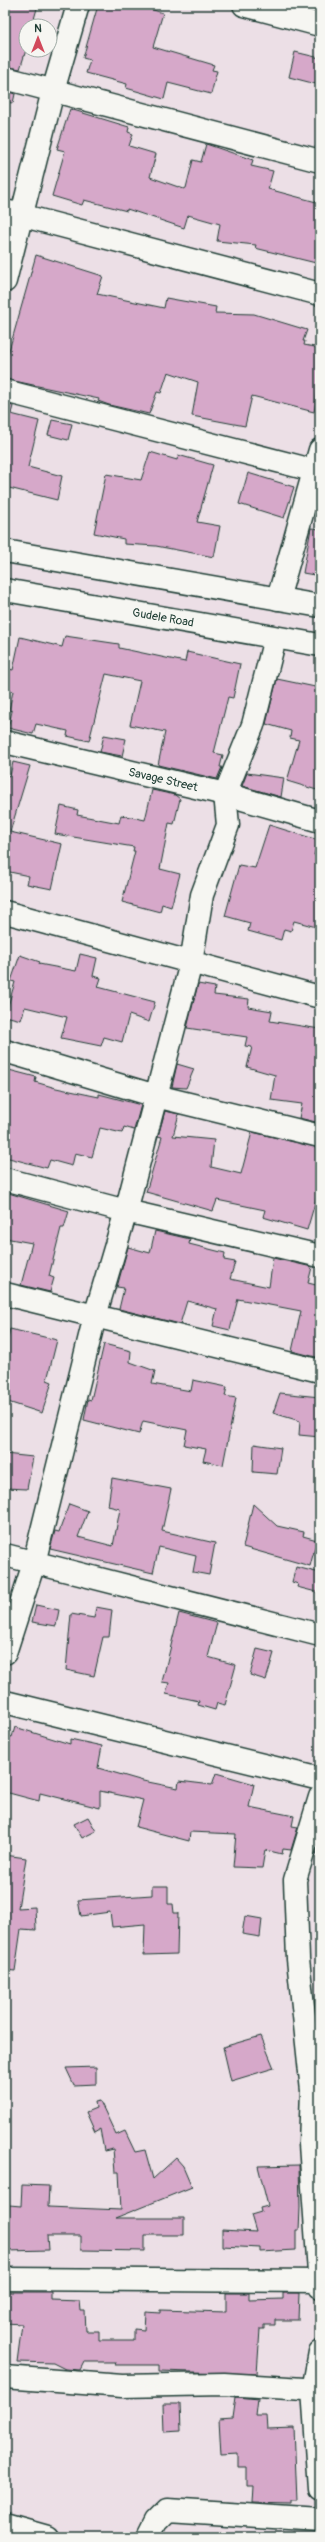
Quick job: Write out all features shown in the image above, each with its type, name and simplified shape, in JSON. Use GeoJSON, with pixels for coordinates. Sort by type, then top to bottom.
{"type":"FeatureCollection","features":[{"type":"Feature","properties":{"kind":"main road"},"geometry":{"type":"LineString","coordinates":[[5,282],[13,213],[53,91],[78,5]]}},
{"type":"Feature","properties":{"kind":"main road"},"geometry":{"type":"LineString","coordinates":[[244,5],[320,25]]}},
{"type":"Feature","properties":{"kind":"main road"},"geometry":{"type":"LineString","coordinates":[[5,78],[320,161]]}},
{"type":"Feature","properties":{"kind":"main road"},"geometry":{"type":"LineString","coordinates":[[13,213],[320,294]]}},
{"type":"Feature","properties":{"kind":"main road"},"geometry":{"type":"LineString","coordinates":[[5,390],[318,464],[278,599]]}},
{"type":"Feature","properties":{"kind":"main road"},"geometry":{"type":"LineString","coordinates":[[5,551],[320,606]]}},
{"type":"Feature","properties":{"kind":"main road","name":"Gudele Road"},"geometry":{"type":"LineString","coordinates":[[5,590],[320,645]]}},
{"type":"Feature","properties":{"kind":"main road"},"geometry":{"type":"LineString","coordinates":[[5,1653],[34,1563],[95,1316],[126,1211],[192,963],[202,895],[228,825],[225,794],[253,726],[275,638]]}},
{"type":"Feature","properties":{"kind":"main road","name":"Savage Street"},"geometry":{"type":"LineString","coordinates":[[5,742],[225,794],[320,821]]}},
{"type":"Feature","properties":{"kind":"main road"},"geometry":{"type":"LineString","coordinates":[[5,912],[320,997]]}},
{"type":"Feature","properties":{"kind":"main road"},"geometry":{"type":"LineString","coordinates":[[5,1051],[156,1096],[320,1136]]}},
{"type":"Feature","properties":{"kind":"main road"},"geometry":{"type":"LineString","coordinates":[[5,1179],[126,1211],[320,1256]]}},
{"type":"Feature","properties":{"kind":"main road"},"geometry":{"type":"LineString","coordinates":[[5,1294],[320,1371]]}},
{"type":"Feature","properties":{"kind":"main road"},"geometry":{"type":"LineString","coordinates":[[5,1555],[320,1635]]}},
{"type":"Feature","properties":{"kind":"main road"},"geometry":{"type":"LineString","coordinates":[[5,1702],[320,1779]]}},
{"type":"Feature","properties":{"kind":"main road"},"geometry":{"type":"LineString","coordinates":[[5,2279],[320,2283],[312,2091],[298,1959],[295,1880],[320,1797]]}},
{"type":"Feature","properties":{"kind":"main road"},"geometry":{"type":"LineString","coordinates":[[320,2352],[316,2390],[320,2488]]}},
{"type":"Feature","properties":{"kind":"main road"},"geometry":{"type":"LineString","coordinates":[[5,2377],[122,2386],[224,2384],[316,2390]]}},
{"type":"Feature","properties":{"kind":"main road"},"geometry":{"type":"LineString","coordinates":[[148,2537],[156,2521],[167,2510],[320,2520]]}},
{"type":"Feature","properties":{"kind":"main road"},"geometry":{"type":"LineString","coordinates":[[5,2525],[48,2537]]}},
{"type":"Feature","properties":{"kind":"building"},"geometry":{"type":"Polygon","coordinates":[[[5,5],[38,5],[34,18],[18,18],[18,58],[23,58],[20,69],[5,66],[5,5]]]}},
{"type":"Feature","properties":{"kind":"building"},"geometry":{"type":"Polygon","coordinates":[[[98,5],[137,5],[163,13],[153,47],[214,65],[212,70],[217,71],[211,94],[168,83],[164,99],[126,88],[127,84],[86,73],[90,60],[83,58],[98,5]]]}},
{"type":"Feature","properties":{"kind":"building"},"geometry":{"type":"Polygon","coordinates":[[[295,52],[320,58],[320,85],[289,77],[295,52]]]}},
{"type":"Feature","properties":{"kind":"building"},"geometry":{"type":"Polygon","coordinates":[[[5,91],[15,94],[13,103],[5,102],[5,91]]]}},
{"type":"Feature","properties":{"kind":"building"},"geometry":{"type":"Polygon","coordinates":[[[70,109],[129,127],[128,132],[133,134],[129,146],[156,154],[150,177],[184,189],[186,188],[193,160],[201,162],[206,144],[253,160],[251,166],[273,171],[268,189],[320,203],[320,240],[316,263],[255,248],[256,245],[217,241],[220,224],[188,215],[184,228],[127,209],[127,211],[84,200],[82,205],[52,196],[65,151],[57,149],[70,109]]]}},
{"type":"Feature","properties":{"kind":"building"},"geometry":{"type":"Polygon","coordinates":[[[36,255],[103,276],[97,294],[164,308],[166,298],[216,307],[215,313],[254,314],[307,330],[303,341],[305,341],[304,345],[320,348],[320,390],[318,389],[314,412],[252,396],[245,426],[192,416],[198,382],[168,372],[161,393],[157,392],[149,414],[109,405],[98,401],[99,399],[5,379],[5,353],[8,354],[36,255]]]}},
{"type":"Feature","properties":{"kind":"building"},"geometry":{"type":"Polygon","coordinates":[[[5,404],[13,406],[11,414],[39,421],[28,467],[62,476],[57,500],[5,487],[5,404]]]}},
{"type":"Feature","properties":{"kind":"building"},"geometry":{"type":"Polygon","coordinates":[[[52,420],[72,424],[68,440],[48,435],[52,420]]]}},
{"type":"Feature","properties":{"kind":"building"},"geometry":{"type":"Polygon","coordinates":[[[150,452],[177,460],[178,455],[213,465],[197,522],[220,526],[214,557],[156,546],[124,544],[124,539],[94,533],[106,474],[141,480],[150,452]]]}},
{"type":"Feature","properties":{"kind":"building"},"geometry":{"type":"Polygon","coordinates":[[[248,473],[294,487],[284,518],[239,504],[248,473]]]}},
{"type":"Feature","properties":{"kind":"building"},"geometry":{"type":"Polygon","coordinates":[[[311,528],[320,529],[320,576],[303,573],[311,528]]]}},
{"type":"Feature","properties":{"kind":"building"},"geometry":{"type":"Polygon","coordinates":[[[65,636],[119,644],[119,648],[185,662],[187,652],[240,664],[233,698],[228,697],[214,753],[223,755],[220,767],[222,767],[217,779],[158,765],[165,732],[130,725],[140,681],[106,674],[89,741],[67,736],[68,731],[36,724],[33,734],[8,728],[12,711],[9,710],[13,691],[5,689],[5,668],[13,670],[20,637],[62,647],[65,636]]]}},
{"type":"Feature","properties":{"kind":"building"},"geometry":{"type":"Polygon","coordinates":[[[277,679],[320,688],[320,791],[287,781],[299,740],[290,738],[291,731],[266,724],[277,679]]]}},
{"type":"Feature","properties":{"kind":"building"},"geometry":{"type":"Polygon","coordinates":[[[104,735],[126,739],[122,756],[100,752],[104,735]]]}},
{"type":"Feature","properties":{"kind":"building"},"geometry":{"type":"Polygon","coordinates":[[[13,762],[30,766],[10,832],[62,844],[52,889],[27,884],[29,876],[5,871],[5,775],[10,776],[13,762]]]}},
{"type":"Feature","properties":{"kind":"building"},"geometry":{"type":"Polygon","coordinates":[[[247,773],[284,778],[281,797],[242,786],[247,773]]]}},
{"type":"Feature","properties":{"kind":"building"},"geometry":{"type":"Polygon","coordinates":[[[152,790],[175,795],[180,799],[174,824],[169,823],[160,869],[180,874],[171,907],[162,904],[160,912],[122,902],[135,851],[133,851],[134,847],[55,834],[61,806],[78,810],[77,815],[119,823],[121,815],[145,820],[152,790]]]}},
{"type":"Feature","properties":{"kind":"building"},"geometry":{"type":"Polygon","coordinates":[[[269,825],[318,840],[314,855],[320,856],[320,928],[294,921],[291,931],[284,929],[281,940],[248,931],[250,923],[225,916],[239,865],[255,868],[269,825]]]}},
{"type":"Feature","properties":{"kind":"building"},"geometry":{"type":"Polygon","coordinates":[[[80,954],[97,958],[93,976],[101,978],[98,987],[155,1002],[149,1022],[129,1015],[122,1042],[104,1037],[101,1046],[61,1038],[67,1017],[25,1007],[21,1020],[5,1016],[15,982],[11,981],[20,955],[40,962],[39,964],[76,971],[80,954]]]}},
{"type":"Feature","properties":{"kind":"building"},"geometry":{"type":"Polygon","coordinates":[[[198,984],[215,987],[214,995],[249,999],[248,1007],[272,1011],[270,1021],[320,1029],[320,1123],[299,1118],[302,1104],[271,1100],[275,1075],[247,1067],[252,1047],[245,1046],[247,1037],[187,1028],[198,984]]]}},
{"type":"Feature","properties":{"kind":"building"},"geometry":{"type":"Polygon","coordinates":[[[177,1064],[194,1069],[186,1088],[172,1087],[177,1064]]]}},
{"type":"Feature","properties":{"kind":"building"},"geometry":{"type":"Polygon","coordinates":[[[5,1069],[36,1077],[35,1082],[56,1088],[99,1097],[99,1094],[141,1105],[134,1130],[124,1127],[122,1133],[100,1128],[92,1157],[75,1153],[72,1166],[50,1160],[47,1168],[5,1157],[5,1069]]]}},
{"type":"Feature","properties":{"kind":"building"},"geometry":{"type":"Polygon","coordinates":[[[165,1111],[179,1114],[173,1136],[214,1140],[211,1167],[241,1174],[252,1132],[320,1148],[320,1186],[307,1230],[263,1217],[265,1210],[217,1200],[213,1211],[146,1192],[162,1137],[158,1136],[165,1111]]]}},
{"type":"Feature","properties":{"kind":"building"},"geometry":{"type":"Polygon","coordinates":[[[5,1192],[69,1211],[64,1228],[61,1228],[49,1276],[54,1278],[50,1292],[21,1285],[32,1243],[5,1238],[5,1192]]]}},
{"type":"Feature","properties":{"kind":"building"},"geometry":{"type":"Polygon","coordinates":[[[155,1231],[190,1239],[189,1244],[225,1253],[224,1260],[235,1262],[230,1279],[269,1287],[273,1258],[312,1267],[308,1283],[320,1286],[320,1358],[292,1351],[301,1311],[238,1299],[230,1330],[213,1326],[217,1309],[187,1301],[180,1324],[119,1309],[124,1288],[117,1287],[128,1247],[150,1253],[155,1231]]]}},
{"type":"Feature","properties":{"kind":"building"},"geometry":{"type":"Polygon","coordinates":[[[10,1329],[57,1340],[47,1380],[52,1382],[42,1413],[5,1401],[5,1349],[10,1329]]]}},
{"type":"Feature","properties":{"kind":"building"},"geometry":{"type":"Polygon","coordinates":[[[104,1344],[131,1351],[130,1362],[155,1371],[152,1384],[191,1391],[193,1380],[227,1387],[225,1396],[236,1398],[223,1465],[203,1461],[206,1449],[184,1445],[187,1430],[143,1421],[139,1434],[84,1420],[88,1399],[91,1400],[104,1344]]]}},
{"type":"Feature","properties":{"kind":"building"},"geometry":{"type":"Polygon","coordinates":[[[280,1393],[320,1397],[320,1437],[299,1435],[300,1421],[273,1413],[280,1393]]]}},
{"type":"Feature","properties":{"kind":"building"},"geometry":{"type":"Polygon","coordinates":[[[254,1444],[281,1448],[277,1474],[253,1472],[254,1444]]]}},
{"type":"Feature","properties":{"kind":"building"},"geometry":{"type":"Polygon","coordinates":[[[5,1454],[33,1457],[27,1489],[5,1488],[5,1454]]]}},
{"type":"Feature","properties":{"kind":"building"},"geometry":{"type":"Polygon","coordinates":[[[112,1478],[171,1489],[162,1531],[215,1543],[209,1575],[193,1572],[196,1556],[159,1547],[153,1573],[50,1549],[55,1531],[59,1532],[69,1504],[88,1511],[78,1537],[113,1546],[120,1509],[108,1506],[112,1478]]]}},
{"type":"Feature","properties":{"kind":"building"},"geometry":{"type":"Polygon","coordinates":[[[253,1504],[277,1526],[304,1532],[303,1536],[317,1540],[310,1566],[243,1547],[253,1504]]]}},
{"type":"Feature","properties":{"kind":"building"},"geometry":{"type":"Polygon","coordinates":[[[296,1567],[320,1573],[320,1593],[297,1587],[298,1584],[292,1582],[296,1567]]]}},
{"type":"Feature","properties":{"kind":"building"},"geometry":{"type":"Polygon","coordinates":[[[36,1605],[59,1610],[56,1626],[32,1622],[36,1605]]]}},
{"type":"Feature","properties":{"kind":"building"},"geometry":{"type":"Polygon","coordinates":[[[96,1607],[112,1610],[109,1637],[103,1637],[94,1676],[66,1670],[71,1614],[94,1618],[96,1607]]]}},
{"type":"Feature","properties":{"kind":"building"},"geometry":{"type":"Polygon","coordinates":[[[179,1613],[217,1623],[208,1657],[236,1665],[225,1705],[217,1703],[215,1710],[198,1705],[199,1701],[166,1694],[169,1683],[162,1682],[179,1613]]]}},
{"type":"Feature","properties":{"kind":"building"},"geometry":{"type":"Polygon","coordinates":[[[257,1649],[274,1653],[266,1680],[250,1675],[257,1649]]]}},
{"type":"Feature","properties":{"kind":"building"},"geometry":{"type":"Polygon","coordinates":[[[15,1727],[70,1744],[70,1739],[102,1746],[98,1768],[143,1781],[178,1788],[179,1781],[212,1785],[216,1773],[254,1784],[249,1807],[294,1816],[292,1826],[298,1827],[291,1850],[283,1849],[282,1854],[265,1850],[262,1868],[233,1867],[236,1834],[190,1832],[189,1841],[136,1827],[143,1800],[100,1791],[100,1808],[40,1793],[39,1801],[5,1792],[5,1735],[12,1737],[15,1727]]]}},
{"type":"Feature","properties":{"kind":"building"},"geometry":{"type":"Polygon","coordinates":[[[88,1817],[96,1831],[82,1838],[74,1824],[88,1817]]]}},
{"type":"Feature","properties":{"kind":"building"},"geometry":{"type":"Polygon","coordinates":[[[320,1840],[320,1855],[316,1855],[320,1840]]]}},
{"type":"Feature","properties":{"kind":"building"},"geometry":{"type":"Polygon","coordinates":[[[5,1855],[26,1858],[18,1908],[35,1907],[36,1930],[21,1929],[15,1971],[5,1970],[5,1855]]]}},
{"type":"Feature","properties":{"kind":"building"},"geometry":{"type":"Polygon","coordinates":[[[152,1886],[168,1886],[168,1904],[173,1904],[174,1913],[178,1913],[177,1954],[144,1955],[145,1924],[112,1927],[110,1912],[81,1916],[78,1900],[152,1895],[152,1886]]]}},
{"type":"Feature","properties":{"kind":"building"},"geometry":{"type":"Polygon","coordinates":[[[245,1916],[262,1919],[260,1937],[242,1934],[245,1916]]]}},
{"type":"Feature","properties":{"kind":"building"},"geometry":{"type":"Polygon","coordinates":[[[261,2036],[274,2068],[231,2081],[223,2047],[261,2036]]]}},
{"type":"Feature","properties":{"kind":"building"},"geometry":{"type":"Polygon","coordinates":[[[96,2067],[96,2084],[74,2085],[66,2068],[96,2067]]]}},
{"type":"Feature","properties":{"kind":"building"},"geometry":{"type":"Polygon","coordinates":[[[100,2101],[116,2135],[125,2131],[135,2152],[145,2150],[153,2179],[176,2158],[183,2166],[192,2187],[115,2218],[184,2218],[184,2235],[145,2235],[145,2251],[81,2250],[81,2236],[47,2236],[48,2250],[8,2251],[9,2205],[21,2206],[22,2185],[49,2186],[48,2207],[121,2210],[119,2172],[115,2172],[113,2149],[104,2151],[100,2129],[95,2132],[86,2112],[96,2108],[95,2102],[100,2101]]]}},
{"type":"Feature","properties":{"kind":"building"},"geometry":{"type":"Polygon","coordinates":[[[299,2165],[300,2208],[299,2230],[296,2230],[296,2250],[260,2252],[260,2248],[222,2246],[222,2230],[256,2232],[251,2215],[261,2212],[260,2208],[268,2206],[258,2166],[299,2165]]]}},
{"type":"Feature","properties":{"kind":"building"},"geometry":{"type":"Polygon","coordinates":[[[7,2292],[51,2292],[51,2300],[80,2301],[81,2311],[85,2311],[86,2331],[99,2331],[99,2340],[134,2340],[134,2329],[144,2330],[145,2312],[160,2313],[160,2310],[226,2312],[226,2293],[249,2293],[249,2300],[283,2299],[283,2293],[299,2293],[298,2320],[275,2320],[275,2325],[264,2325],[264,2329],[260,2329],[257,2374],[160,2371],[160,2365],[114,2365],[115,2362],[84,2362],[80,2370],[65,2369],[53,2363],[17,2362],[22,2324],[5,2323],[7,2292]]]}},
{"type":"Feature","properties":{"kind":"building"},"geometry":{"type":"Polygon","coordinates":[[[236,2397],[258,2399],[256,2416],[266,2416],[267,2429],[294,2428],[297,2501],[291,2501],[291,2504],[253,2503],[254,2486],[247,2486],[247,2468],[238,2468],[238,2454],[221,2455],[219,2419],[233,2418],[236,2397]]]}},
{"type":"Feature","properties":{"kind":"building"},"geometry":{"type":"Polygon","coordinates":[[[163,2404],[180,2404],[181,2431],[164,2432],[163,2404]]]}}]}
